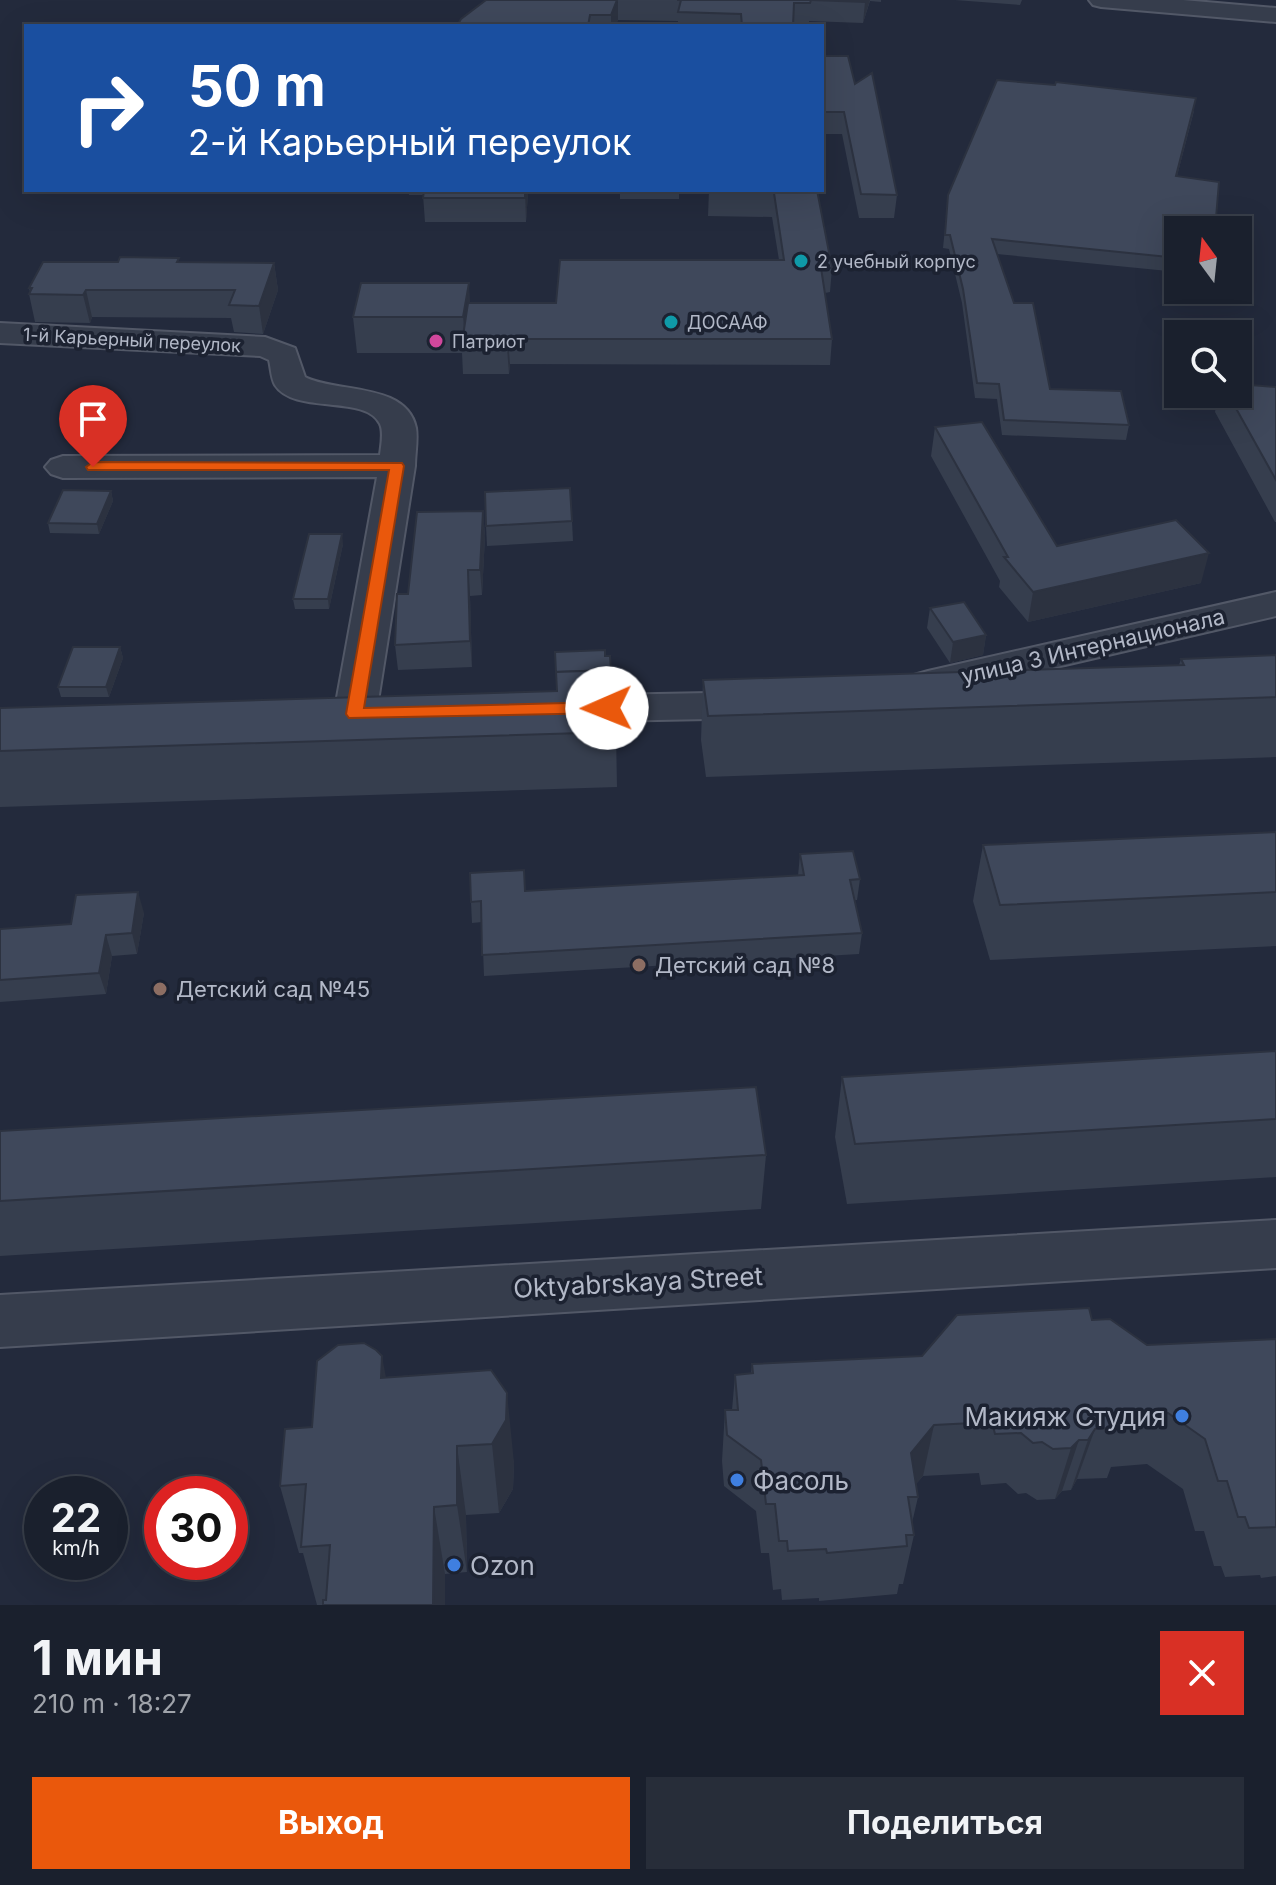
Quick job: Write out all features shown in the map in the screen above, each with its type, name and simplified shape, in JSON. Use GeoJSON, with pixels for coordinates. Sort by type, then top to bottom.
{"type":"FeatureCollection","features":[{"type":"Feature","properties":{"kind":"street"},"geometry":{"type":"LineString","coordinates":[[1101,0],[1276,15]]}},
{"type":"Feature","properties":{"kind":"street","name":"1-й Карьерный переулок"},"geometry":{"type":"LineString","coordinates":[[0,333],[265,347],[284,355],[290,382],[306,391],[366,400],[388,411],[399,426],[397,466]]}},
{"type":"Feature","properties":{"kind":"street"},"geometry":{"type":"LineString","coordinates":[[63,467],[397,466],[355,714]]}},
{"type":"Feature","properties":{"kind":"street","name":"улица 3 Интернационала"},"geometry":{"type":"LineString","coordinates":[[891,693],[1276,604]]}},
{"type":"Feature","properties":{"kind":"street"},"geometry":{"type":"LineString","coordinates":[[512,710],[797,704]]}},
{"type":"Feature","properties":{"kind":"street","name":"Oktyabrskaya Street"},"geometry":{"type":"LineString","coordinates":[[0,1321],[1276,1244]]}},
{"type":"Feature","properties":{"kind":"building"},"geometry":{"type":"Polygon","coordinates":[[[486,0],[617,0],[611,15],[590,15],[588,24],[458,24],[486,0]]]}},
{"type":"Feature","properties":{"kind":"building"},"geometry":{"type":"Polygon","coordinates":[[[681,0],[811,0],[810,3],[794,3],[793,24],[742,24],[741,14],[678,12],[681,0]]]}},
{"type":"Feature","properties":{"kind":"building"},"geometry":{"type":"Polygon","coordinates":[[[811,0],[865,0],[865,2],[811,0]]]}},
{"type":"Feature","properties":{"kind":"building"},"geometry":{"type":"Polygon","coordinates":[[[824,56],[848,56],[855,84],[872,73],[897,195],[861,194],[844,112],[824,112],[824,56]]]}},
{"type":"Feature","properties":{"kind":"building"},"geometry":{"type":"Polygon","coordinates":[[[997,80],[1055,85],[1056,82],[1196,98],[1176,176],[1219,182],[1216,216],[1164,216],[1164,257],[992,239],[1014,303],[1033,303],[1050,389],[1121,391],[1129,425],[1004,420],[999,384],[977,383],[963,289],[950,235],[945,235],[948,195],[997,80]]]}},
{"type":"Feature","properties":{"kind":"building"},"geometry":{"type":"Polygon","coordinates":[[[424,192],[525,192],[525,198],[423,198],[424,192]]]}},
{"type":"Feature","properties":{"kind":"building"},"geometry":{"type":"Polygon","coordinates":[[[709,192],[817,192],[832,268],[821,268],[832,339],[508,339],[507,348],[461,349],[468,303],[556,303],[560,260],[784,260],[774,193],[709,192]]]}},
{"type":"Feature","properties":{"kind":"building"},"geometry":{"type":"Polygon","coordinates":[[[120,257],[179,258],[177,262],[274,263],[259,306],[229,305],[235,290],[86,290],[83,295],[29,294],[32,288],[29,288],[43,262],[118,262],[120,257]]]}},
{"type":"Feature","properties":{"kind":"building"},"geometry":{"type":"Polygon","coordinates":[[[361,283],[469,283],[463,317],[353,317],[361,283]]]}},
{"type":"Feature","properties":{"kind":"building"},"geometry":{"type":"Polygon","coordinates":[[[1252,385],[1276,387],[1276,480],[1236,408],[1252,408],[1252,385]]]}},
{"type":"Feature","properties":{"kind":"building"},"geometry":{"type":"Polygon","coordinates":[[[982,422],[1057,546],[1176,520],[1209,553],[1033,592],[1004,557],[1008,557],[935,427],[982,422]]]}},
{"type":"Feature","properties":{"kind":"building"},"geometry":{"type":"Polygon","coordinates":[[[570,488],[572,521],[486,526],[485,492],[570,488]]]}},
{"type":"Feature","properties":{"kind":"building"},"geometry":{"type":"Polygon","coordinates":[[[63,490],[111,491],[97,524],[48,523],[63,490]]]}},
{"type":"Feature","properties":{"kind":"building"},"geometry":{"type":"Polygon","coordinates":[[[483,511],[480,570],[468,570],[470,641],[395,645],[397,594],[408,594],[417,512],[483,511]]]}},
{"type":"Feature","properties":{"kind":"building"},"geometry":{"type":"Polygon","coordinates":[[[309,534],[342,534],[328,599],[293,599],[309,534]]]}},
{"type":"Feature","properties":{"kind":"building"},"geometry":{"type":"Polygon","coordinates":[[[964,602],[986,635],[953,642],[930,608],[964,602]]]}},
{"type":"Feature","properties":{"kind":"building"},"geometry":{"type":"Polygon","coordinates":[[[73,647],[120,647],[106,687],[58,687],[73,647]]]}},
{"type":"Feature","properties":{"kind":"building"},"geometry":{"type":"Polygon","coordinates":[[[605,650],[605,656],[610,656],[611,670],[556,673],[555,652],[605,650]]]}},
{"type":"Feature","properties":{"kind":"building"},"geometry":{"type":"Polygon","coordinates":[[[1276,655],[1276,697],[708,716],[703,680],[1184,665],[1181,659],[1276,655]]]}},
{"type":"Feature","properties":{"kind":"building"},"geometry":{"type":"Polygon","coordinates":[[[613,670],[616,732],[0,751],[0,708],[557,691],[556,672],[613,670]]]}},
{"type":"Feature","properties":{"kind":"building"},"geometry":{"type":"Polygon","coordinates":[[[1276,832],[1276,892],[1000,905],[983,845],[1276,832]]]}},
{"type":"Feature","properties":{"kind":"building"},"geometry":{"type":"Polygon","coordinates":[[[853,851],[860,879],[850,880],[862,933],[482,955],[481,901],[471,902],[470,873],[524,870],[525,891],[804,875],[800,854],[853,851]]]}},
{"type":"Feature","properties":{"kind":"building"},"geometry":{"type":"Polygon","coordinates":[[[138,892],[132,933],[106,935],[99,973],[0,980],[0,929],[71,924],[76,895],[138,892]]]}},
{"type":"Feature","properties":{"kind":"building"},"geometry":{"type":"Polygon","coordinates":[[[1276,1051],[1276,1119],[855,1144],[842,1077],[1276,1051]]]}},
{"type":"Feature","properties":{"kind":"building"},"geometry":{"type":"Polygon","coordinates":[[[756,1087],[766,1155],[0,1201],[0,1131],[756,1087]]]}},
{"type":"Feature","properties":{"kind":"building"},"geometry":{"type":"Polygon","coordinates":[[[1089,1308],[1092,1320],[1110,1319],[1147,1345],[1276,1339],[1276,1527],[1249,1528],[1245,1517],[1238,1517],[1227,1481],[1218,1481],[1205,1439],[1168,1413],[1123,1416],[1126,1427],[1095,1429],[1088,1440],[1079,1440],[1071,1448],[1053,1449],[1042,1442],[1033,1443],[1021,1433],[995,1434],[992,1422],[934,1425],[911,1453],[918,1497],[908,1497],[914,1535],[906,1535],[907,1546],[827,1553],[826,1549],[788,1551],[787,1541],[779,1541],[775,1504],[766,1504],[761,1460],[727,1435],[725,1410],[738,1410],[735,1375],[753,1373],[752,1364],[922,1356],[957,1315],[1089,1308]]]}},
{"type":"Feature","properties":{"kind":"building"},"geometry":{"type":"Polygon","coordinates":[[[364,1343],[382,1356],[381,1378],[491,1370],[507,1393],[506,1420],[492,1444],[457,1446],[457,1505],[434,1507],[433,1605],[323,1605],[323,1600],[326,1600],[330,1545],[301,1547],[306,1484],[280,1486],[285,1429],[312,1427],[317,1361],[338,1345],[364,1343]]]}},
{"type":"Feature","properties":{"kind":"place","name":"2 учебный корпус"},"geometry":{"type":"Point","coordinates":[801,261]}},
{"type":"Feature","properties":{"kind":"place","name":"ДОСААФ"},"geometry":{"type":"Point","coordinates":[671,322]}},
{"type":"Feature","properties":{"kind":"place","name":"Патриот"},"geometry":{"type":"Point","coordinates":[436,341]}},
{"type":"Feature","properties":{"kind":"place","name":"Детский сад №8"},"geometry":{"type":"Point","coordinates":[639,965]}},
{"type":"Feature","properties":{"kind":"place","name":"Детский сад №45"},"geometry":{"type":"Point","coordinates":[160,989]}},
{"type":"Feature","properties":{"kind":"place","name":"Макияж Студия"},"geometry":{"type":"Point","coordinates":[1182,1416]}},
{"type":"Feature","properties":{"kind":"place","name":"Фасоль"},"geometry":{"type":"Point","coordinates":[737,1480]}},
{"type":"Feature","properties":{"kind":"place","name":"Ozon"},"geometry":{"type":"Point","coordinates":[454,1565]}},
{"type":"Feature","properties":{"kind":"route"},"geometry":{"type":"LineString","coordinates":[[93,467],[397,466],[355,714],[607,708]]}}]}
